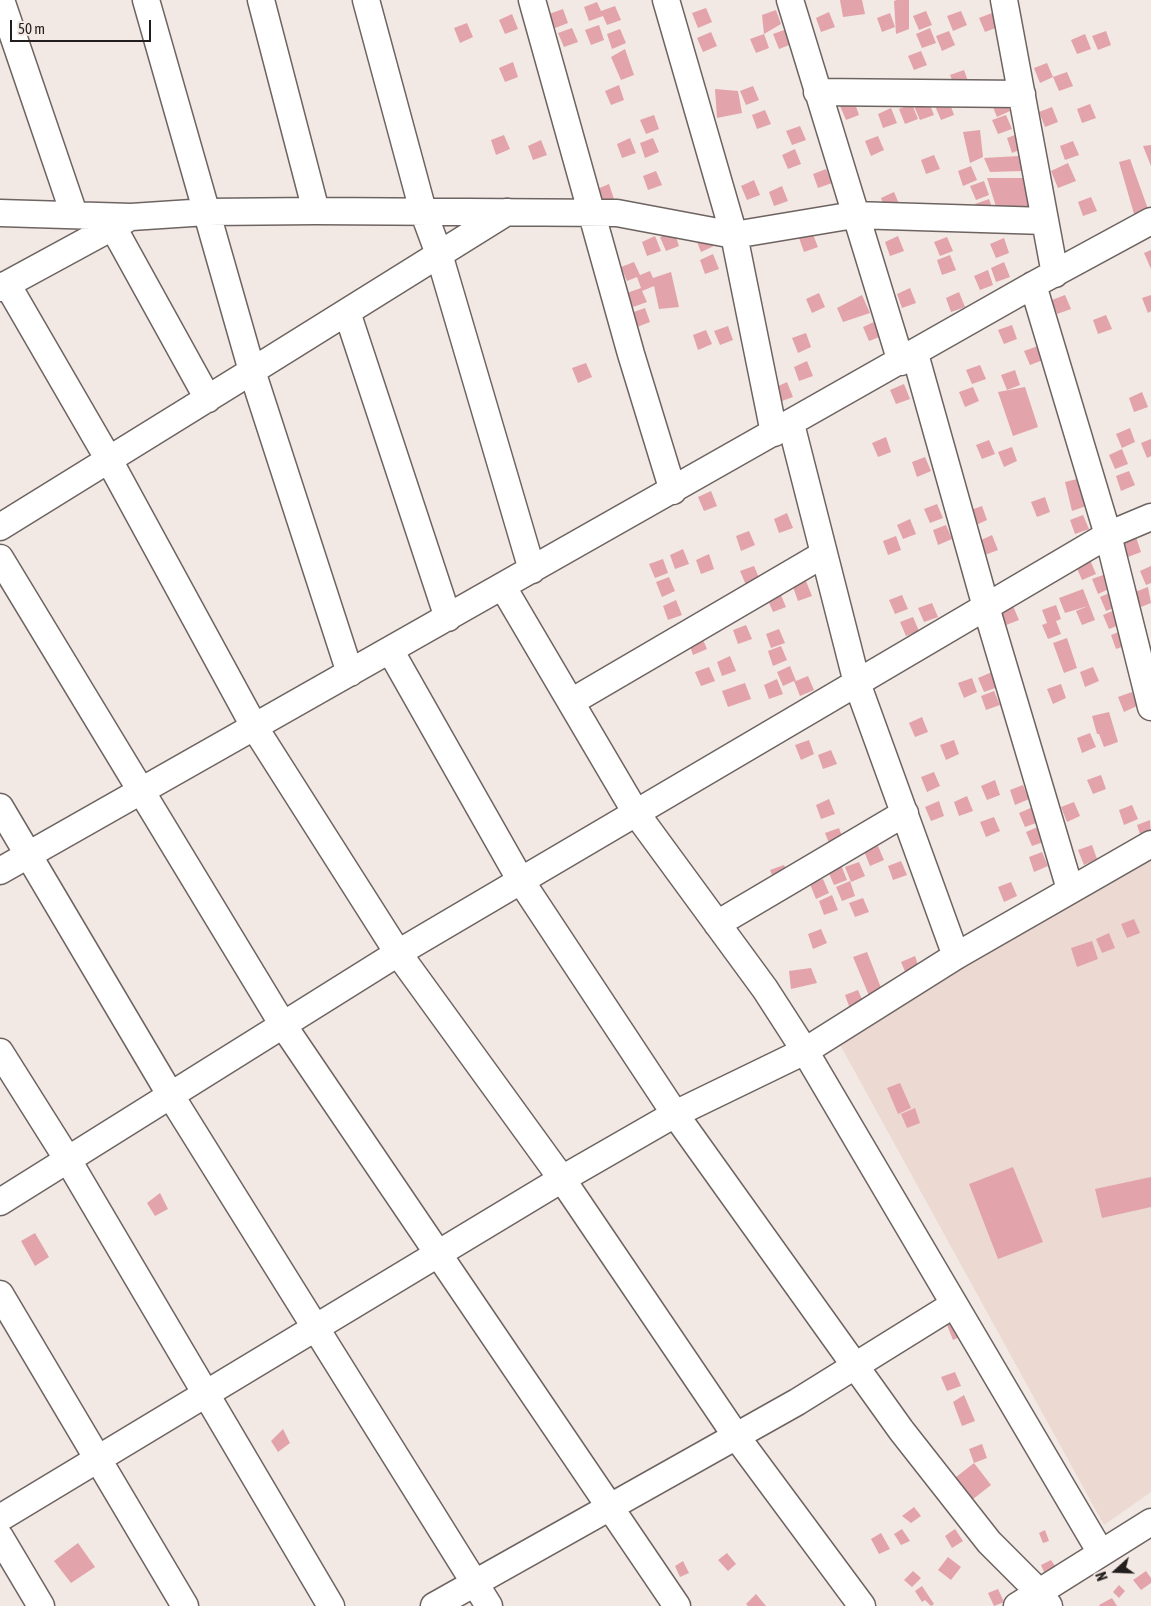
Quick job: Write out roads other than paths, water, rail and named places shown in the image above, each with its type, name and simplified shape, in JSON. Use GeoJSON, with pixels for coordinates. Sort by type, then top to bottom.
{"type":"FeatureCollection","features":[{"type":"Feature","properties":{"kind":"street"},"geometry":{"type":"LineString","coordinates":[[1,0],[74,214]]}},
{"type":"Feature","properties":{"kind":"street"},"geometry":{"type":"LineString","coordinates":[[146,0],[252,371],[350,674]]}},
{"type":"Feature","properties":{"kind":"street"},"geometry":{"type":"LineString","coordinates":[[261,0],[316,211]]}},
{"type":"Feature","properties":{"kind":"street"},"geometry":{"type":"LineString","coordinates":[[366,0],[423,211],[440,254],[532,570]]}},
{"type":"Feature","properties":{"kind":"street"},"geometry":{"type":"LineString","coordinates":[[532,0],[673,491]]}},
{"type":"Feature","properties":{"kind":"street"},"geometry":{"type":"LineString","coordinates":[[666,0],[734,235],[782,428],[824,554],[857,683],[956,956]]}},
{"type":"Feature","properties":{"kind":"street"},"geometry":{"type":"LineString","coordinates":[[790,0],[854,215],[908,358],[986,607],[1070,889]]}},
{"type":"Feature","properties":{"kind":"street"},"geometry":{"type":"LineString","coordinates":[[1004,0],[1045,221],[1044,279],[1151,707]]}},
{"type":"Feature","properties":{"kind":"street"},"geometry":{"type":"LineString","coordinates":[[817,92],[1022,94]]}},
{"type":"Feature","properties":{"kind":"street"},"geometry":{"type":"LineString","coordinates":[[0,213],[74,214],[122,222],[207,212],[618,212],[734,235],[854,215],[1045,221]]}},
{"type":"Feature","properties":{"kind":"street"},"geometry":{"type":"LineString","coordinates":[[0,527],[507,212]]}},
{"type":"Feature","properties":{"kind":"street"},"geometry":{"type":"LineString","coordinates":[[0,871],[908,358],[1044,279],[1151,221]]}},
{"type":"Feature","properties":{"kind":"street"},"geometry":{"type":"LineString","coordinates":[[122,222],[4,286],[108,460],[255,728],[398,953],[562,1179],[736,1436],[862,1606]]}},
{"type":"Feature","properties":{"kind":"street"},"geometry":{"type":"LineString","coordinates":[[122,222],[208,398]]}},
{"type":"Feature","properties":{"kind":"street"},"geometry":{"type":"LineString","coordinates":[[348,312],[448,618]]}},
{"type":"Feature","properties":{"kind":"street"},"geometry":{"type":"LineString","coordinates":[[0,1202],[398,953],[1108,535],[1151,517]]}},
{"type":"Feature","properties":{"kind":"street"},"geometry":{"type":"LineString","coordinates":[[571,702],[824,554]]}},
{"type":"Feature","properties":{"kind":"street"},"geometry":{"type":"LineString","coordinates":[[0,558],[283,1025],[676,1606]]}},
{"type":"Feature","properties":{"kind":"street"},"geometry":{"type":"LineString","coordinates":[[503,587],[636,813],[765,989],[805,1051],[953,1305],[1101,1553]]}},
{"type":"Feature","properties":{"kind":"street"},"geometry":{"type":"LineString","coordinates":[[390,650],[521,881],[675,1114],[901,1430],[989,1542],[1044,1599]]}},
{"type":"Feature","properties":{"kind":"street"},"geometry":{"type":"LineString","coordinates":[[0,807],[171,1096],[489,1606]]}},
{"type":"Feature","properties":{"kind":"street"},"geometry":{"type":"LineString","coordinates":[[717,924],[905,813]]}},
{"type":"Feature","properties":{"kind":"street"},"geometry":{"type":"LineString","coordinates":[[0,1518],[562,1179],[675,1114],[805,1051],[956,956],[1151,844]]}},
{"type":"Feature","properties":{"kind":"street"},"geometry":{"type":"LineString","coordinates":[[0,1052],[68,1160],[331,1606]]}},
{"type":"Feature","properties":{"kind":"street"},"geometry":{"type":"LineString","coordinates":[[0,1294],[186,1606]]}},
{"type":"Feature","properties":{"kind":"street"},"geometry":{"type":"LineString","coordinates":[[434,1606],[857,1366],[953,1305]]}},
{"type":"Feature","properties":{"kind":"street"},"geometry":{"type":"LineString","coordinates":[[1017,1606],[1044,1599],[1101,1553],[1151,1522]]}},
{"type":"Feature","properties":{"kind":"street"},"geometry":{"type":"LineString","coordinates":[[0,1537],[42,1606]]}}]}
